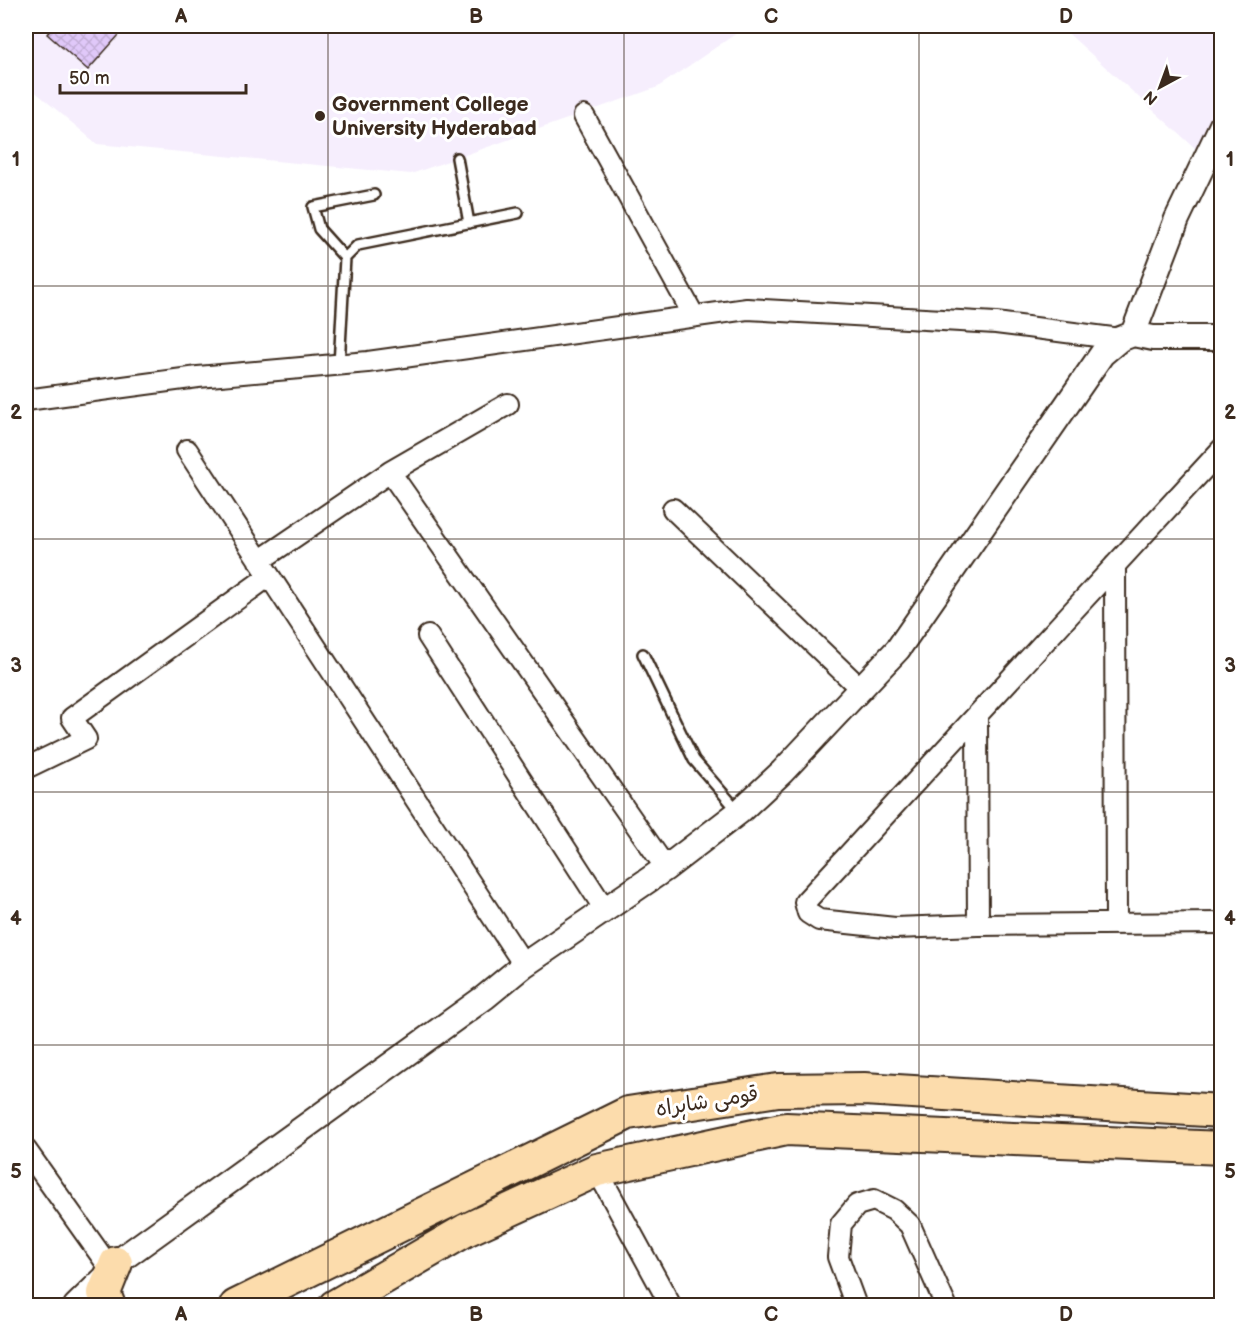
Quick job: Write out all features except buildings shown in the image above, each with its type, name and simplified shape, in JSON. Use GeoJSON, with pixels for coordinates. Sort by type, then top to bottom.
{"type":"FeatureCollection","features":[{"type":"Feature","properties":{"kind":"highway"},"geometry":{"type":"LineString","coordinates":[[864,1089],[864,1133]]}},
{"type":"Feature","properties":{"kind":"highway","name":"قومی شاہراہ"},"geometry":{"type":"LineString","coordinates":[[236,1305],[628,1113],[778,1090],[864,1089],[1221,1111]]}},
{"type":"Feature","properties":{"kind":"highway","name":"قومی شاہراہ"},"geometry":{"type":"LineString","coordinates":[[335,1305],[466,1230],[597,1170],[786,1129],[1221,1148]]}},
{"type":"Feature","properties":{"kind":"highway"},"geometry":{"type":"LineString","coordinates":[[109,1305],[104,1293],[114,1267]]}},
{"type":"Feature","properties":{"kind":"street"},"geometry":{"type":"LineString","coordinates":[[584,116],[694,316]]}},
{"type":"Feature","properties":{"kind":"street"},"geometry":{"type":"LineString","coordinates":[[76,1305],[114,1267],[485,997],[524,965],[604,908],[666,868],[739,812],[782,771],[898,649],[1102,354],[1127,336],[1177,219],[1221,125]]}},
{"type":"Feature","properties":{"kind":"street"},"geometry":{"type":"LineString","coordinates":[[26,400],[198,377],[339,365],[747,309],[996,323],[1153,338],[1221,338]]}},
{"type":"Feature","properties":{"kind":"street"},"geometry":{"type":"LineString","coordinates":[[26,768],[86,739],[72,718],[390,472],[508,404]]}},
{"type":"Feature","properties":{"kind":"street"},"geometry":{"type":"LineString","coordinates":[[1221,449],[806,902],[808,913],[819,920],[895,928],[978,924],[1221,924]]}},
{"type":"Feature","properties":{"kind":"street"},"geometry":{"type":"LineString","coordinates":[[187,450],[524,965]]}},
{"type":"Feature","properties":{"kind":"street"},"geometry":{"type":"LineString","coordinates":[[390,472],[666,868]]}},
{"type":"Feature","properties":{"kind":"street"},"geometry":{"type":"LineString","coordinates":[[673,509],[860,688]]}},
{"type":"Feature","properties":{"kind":"street"},"geometry":{"type":"LineString","coordinates":[[1115,565],[1116,924]]}},
{"type":"Feature","properties":{"kind":"street"},"geometry":{"type":"LineString","coordinates":[[428,636],[604,908]]}},
{"type":"Feature","properties":{"kind":"street"},"geometry":{"type":"LineString","coordinates":[[977,716],[978,924]]}},
{"type":"Feature","properties":{"kind":"street"},"geometry":{"type":"LineString","coordinates":[[26,1150],[114,1267]]}},
{"type":"Feature","properties":{"kind":"street"},"geometry":{"type":"LineString","coordinates":[[597,1170],[671,1305]]}},
{"type":"Feature","properties":{"kind":"street"},"geometry":{"type":"LineString","coordinates":[[856,1305],[838,1257],[841,1224],[857,1205],[874,1200],[894,1210],[910,1225],[946,1305]]}},
{"type":"Feature","properties":{"kind":"lane"},"geometry":{"type":"LineString","coordinates":[[457,158],[469,223]]}},
{"type":"Feature","properties":{"kind":"lane"},"geometry":{"type":"LineString","coordinates":[[345,258],[320,229],[313,207],[374,195]]}},
{"type":"Feature","properties":{"kind":"lane"},"geometry":{"type":"LineString","coordinates":[[339,365],[345,258],[358,245],[519,213]]}},
{"type":"Feature","properties":{"kind":"lane"},"geometry":{"type":"LineString","coordinates":[[643,654],[694,760],[739,812]]}},
{"type":"Feature","properties":{"kind":"shaded area","name":"Government College University Hyderabad"},"geometry":{"type":"Polygon","coordinates":[[[26,26],[747,26],[658,87],[411,174],[97,144],[26,84],[26,26]]]}},
{"type":"Feature","properties":{"kind":"shaded area"},"geometry":{"type":"Polygon","coordinates":[[[1060,26],[1221,26],[1221,120],[1206,158],[1060,26]]]}},
{"type":"Feature","properties":{"kind":"place","name":"Government College University Hyderabad"},"geometry":{"type":"Point","coordinates":[320,116]}}]}
